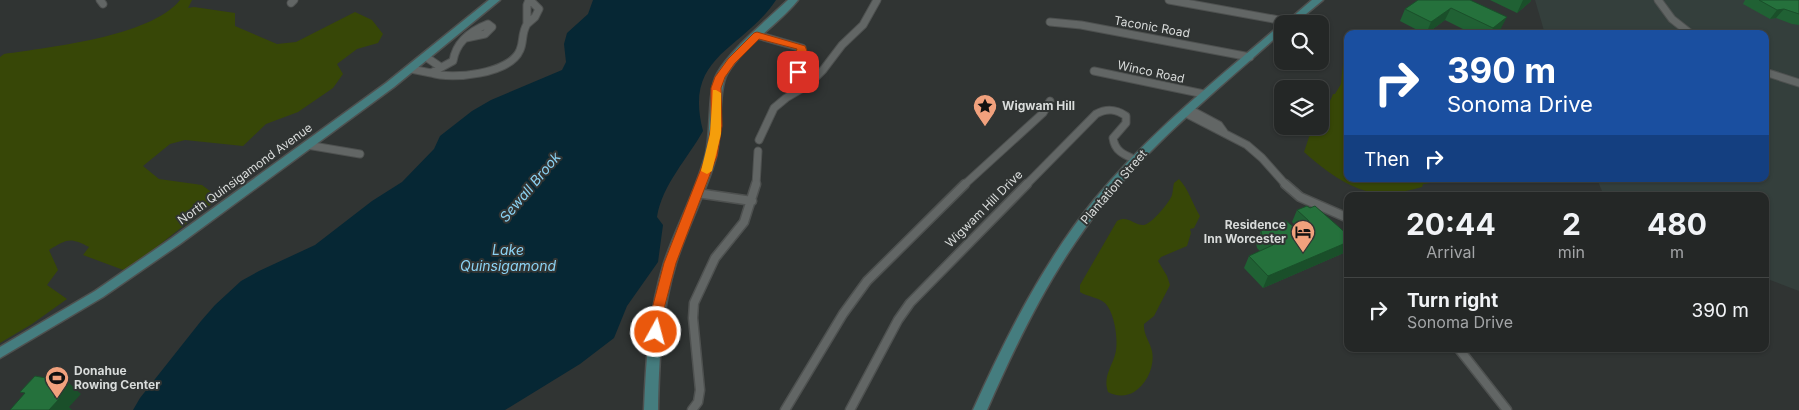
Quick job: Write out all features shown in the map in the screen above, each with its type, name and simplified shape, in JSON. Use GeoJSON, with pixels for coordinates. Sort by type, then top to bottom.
{"type":"FeatureCollection","features":[{"type":"Feature","properties":{"kind":"main road","name":"North Quinsigamond Avenue"},"geometry":{"type":"LineString","coordinates":[[0,353],[118,282],[411,69],[494,0]]}},
{"type":"Feature","properties":{"kind":"main road"},"geometry":{"type":"LineString","coordinates":[[651,410],[652,366],[659,305],[670,263],[709,163],[714,141],[718,82],[727,66],[793,0]]}},
{"type":"Feature","properties":{"kind":"main road","name":"Plantation Street"},"geometry":{"type":"LineString","coordinates":[[1299,15],[1318,0]]}},
{"type":"Feature","properties":{"kind":"main road","name":"Plantation Street"},"geometry":{"type":"LineString","coordinates":[[980,410],[1015,337],[1044,284],[1072,238],[1100,201],[1136,160],[1204,94],[1274,36]]}},
{"type":"Feature","properties":{"kind":"street"},"geometry":{"type":"LineString","coordinates":[[411,69],[431,72],[444,77],[458,77],[485,71],[506,62],[520,50],[522,32],[540,10],[530,0],[526,13],[527,24]]}},
{"type":"Feature","properties":{"kind":"street"},"geometry":{"type":"LineString","coordinates":[[759,140],[774,108],[814,78],[842,45],[860,29],[877,0]]}},
{"type":"Feature","properties":{"kind":"street"},"geometry":{"type":"LineString","coordinates":[[1169,0],[1216,8],[1274,22]]}},
{"type":"Feature","properties":{"kind":"street"},"geometry":{"type":"LineString","coordinates":[[1216,8],[1217,0]]}},
{"type":"Feature","properties":{"kind":"street"},"geometry":{"type":"LineString","coordinates":[[1658,0],[1672,19],[1686,30]]}},
{"type":"Feature","properties":{"kind":"street","name":"Taconic Road"},"geometry":{"type":"LineString","coordinates":[[1050,22],[1081,25],[1250,56]]}},
{"type":"Feature","properties":{"kind":"street"},"geometry":{"type":"LineString","coordinates":[[757,35],[802,48],[797,59],[796,69],[814,78]]}},
{"type":"Feature","properties":{"kind":"street"},"geometry":{"type":"LineString","coordinates":[[426,57],[438,66],[446,66],[453,61],[455,48],[466,38]]}},
{"type":"Feature","properties":{"kind":"street"},"geometry":{"type":"LineString","coordinates":[[431,72],[438,66]]}},
{"type":"Feature","properties":{"kind":"street","name":"Winco Road"},"geometry":{"type":"LineString","coordinates":[[1094,71],[1204,94]]}},
{"type":"Feature","properties":{"kind":"street"},"geometry":{"type":"LineString","coordinates":[[1769,73],[1799,83]]}},
{"type":"Feature","properties":{"kind":"street"},"geometry":{"type":"LineString","coordinates":[[785,410],[843,314],[867,282],[969,180],[1043,112],[1050,101]]}},
{"type":"Feature","properties":{"kind":"street","name":"Wigwam Hill Drive"},"geometry":{"type":"LineString","coordinates":[[850,410],[898,320],[910,303],[1096,114],[1108,109],[1124,114],[1126,122],[1112,138],[1113,145],[1120,152],[1136,160]]}},
{"type":"Feature","properties":{"kind":"street"},"geometry":{"type":"LineString","coordinates":[[1187,111],[1215,130],[1224,132],[1252,149],[1279,179],[1296,194],[1316,205],[1344,216]]}},
{"type":"Feature","properties":{"kind":"street"},"geometry":{"type":"LineString","coordinates":[[307,145],[360,154]]}},
{"type":"Feature","properties":{"kind":"street"},"geometry":{"type":"LineString","coordinates":[[693,409],[698,402],[700,390],[693,318],[694,303],[712,263],[740,229],[752,201],[756,188],[758,151]]}},
{"type":"Feature","properties":{"kind":"street"},"geometry":{"type":"LineString","coordinates":[[697,193],[752,201]]}},
{"type":"Feature","properties":{"kind":"street"},"geometry":{"type":"LineString","coordinates":[[1461,352],[1507,410]]}},
{"type":"Feature","properties":{"kind":"shaded area"},"geometry":{"type":"Polygon","coordinates":[[[1535,0],[1799,0],[1799,291],[1769,280],[1769,192],[1602,192],[1598,182],[1769,182],[1769,30],[1544,30],[1535,0]]]}},
{"type":"Feature","properties":{"kind":"green space"},"geometry":{"type":"Polygon","coordinates":[[[180,0],[192,0],[188,8],[194,7],[235,13],[235,26],[277,44],[296,42],[355,12],[372,20],[383,34],[378,43],[357,49],[337,64],[343,74],[333,88],[298,112],[266,124],[243,146],[185,140],[170,144],[143,166],[159,179],[202,185],[219,198],[126,271],[83,255],[89,247],[77,242],[60,243],[49,250],[58,270],[47,285],[67,299],[32,324],[0,343],[0,57],[4,54],[72,44],[123,32],[166,13],[180,0]]]}},
{"type":"Feature","properties":{"kind":"green space"},"geometry":{"type":"Polygon","coordinates":[[[1344,62],[1344,182],[1319,165],[1304,152],[1310,135],[1329,135],[1329,101],[1341,84],[1344,62]]]}},
{"type":"Feature","properties":{"kind":"green space"},"geometry":{"type":"Polygon","coordinates":[[[1179,179],[1200,216],[1194,228],[1190,229],[1191,233],[1187,246],[1161,257],[1158,261],[1170,285],[1154,316],[1144,324],[1153,357],[1149,374],[1139,389],[1131,394],[1114,394],[1108,392],[1106,382],[1116,349],[1114,320],[1105,303],[1080,292],[1080,285],[1117,221],[1124,219],[1139,225],[1150,222],[1168,203],[1172,195],[1174,183],[1179,179]]]}},
{"type":"Feature","properties":{"kind":"green space"},"geometry":{"type":"Polygon","coordinates":[[[1344,182],[1439,182],[1423,184],[1422,187],[1399,192],[1370,192],[1344,182]]]}},
{"type":"Feature","properties":{"kind":"water","name":"Lake Quinsigamond"},"geometry":{"type":"Polygon","coordinates":[[[593,0],[776,0],[762,17],[719,56],[708,70],[701,86],[699,106],[703,131],[670,183],[660,205],[657,217],[663,225],[658,262],[627,306],[614,338],[580,364],[505,410],[133,410],[140,398],[201,321],[241,281],[315,245],[372,201],[402,182],[434,149],[440,136],[472,111],[491,100],[562,70],[566,62],[564,44],[567,33],[588,14],[593,0]]]}},
{"type":"Feature","properties":{"kind":"building"},"geometry":{"type":"Polygon","coordinates":[[[1418,0],[1470,0],[1507,17],[1493,28],[1451,8],[1431,22],[1405,9],[1418,0]]]}},
{"type":"Feature","properties":{"kind":"building"},"geometry":{"type":"Polygon","coordinates":[[[1759,0],[1799,0],[1799,14],[1784,9],[1777,10],[1759,0]]]}},
{"type":"Feature","properties":{"kind":"building"},"geometry":{"type":"Polygon","coordinates":[[[1307,206],[1310,208],[1315,206],[1344,231],[1344,244],[1268,276],[1249,256],[1273,245],[1262,235],[1261,231],[1285,220],[1295,228],[1309,221],[1297,210],[1307,206]]]}},
{"type":"Feature","properties":{"kind":"building"},"geometry":{"type":"Polygon","coordinates":[[[35,376],[68,382],[54,397],[60,398],[49,410],[10,410],[25,393],[20,392],[35,376]]]}},
{"type":"Feature","properties":{"kind":"slow traffic"},"geometry":{"type":"LineString","coordinates":[[707,171],[716,134],[716,93]]}},
{"type":"Feature","properties":{"kind":"place","name":"Wigwam Hill"},"geometry":{"type":"Point","coordinates":[985,127]}},
{"type":"Feature","properties":{"kind":"place","name":"Residence Inn Worcester"},"geometry":{"type":"Point","coordinates":[1303,253]}},
{"type":"Feature","properties":{"kind":"place","name":"Donahue Rowing Center"},"geometry":{"type":"Point","coordinates":[57,399]}},
{"type":"Feature","properties":{"kind":"route"},"geometry":{"type":"LineString","coordinates":[[656,332],[659,305],[670,263],[707,171],[711,156],[717,114],[716,88],[720,77],[731,61],[757,35],[795,44],[802,48],[797,59],[796,69],[798,72]]}},
{"type":"Feature","properties":{"kind":"water label","name":"Sewall Brook"},"geometry":{"type":"Point","coordinates":[530,187]}}]}
